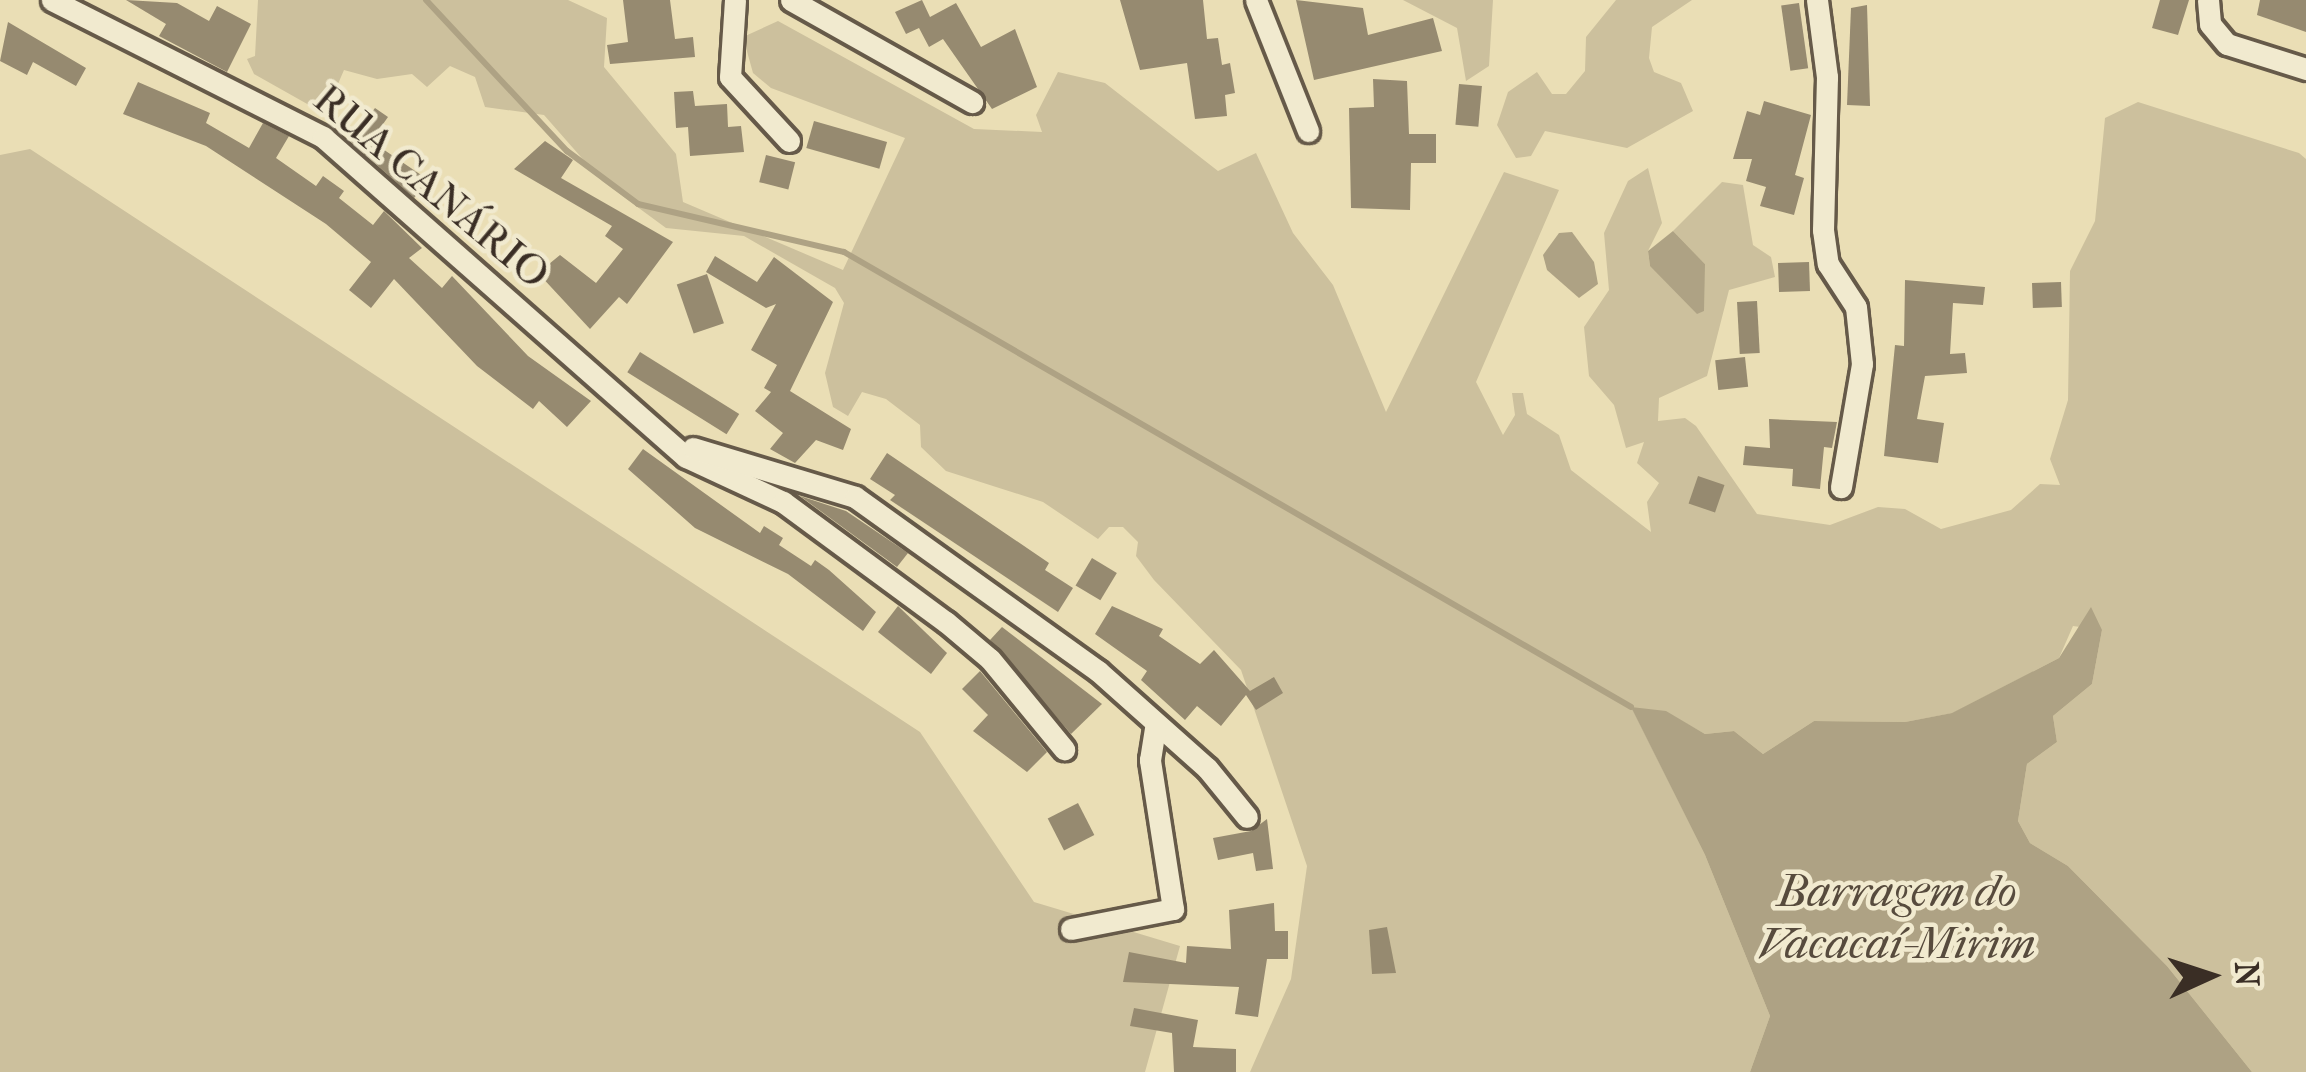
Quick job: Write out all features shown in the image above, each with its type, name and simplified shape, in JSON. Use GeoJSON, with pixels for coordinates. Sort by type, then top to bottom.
{"type":"FeatureCollection","features":[{"type":"Feature","properties":{"kind":"street","name":"RUA CANÁRIO"},"geometry":{"type":"LineString","coordinates":[[52,0],[323,136],[669,442],[783,502],[946,622],[990,659],[1064,748]]}},
{"type":"Feature","properties":{"kind":"street"},"geometry":{"type":"LineString","coordinates":[[735,0],[730,76],[789,141]]}},
{"type":"Feature","properties":{"kind":"street"},"geometry":{"type":"LineString","coordinates":[[791,0],[972,102]]}},
{"type":"Feature","properties":{"kind":"street"},"geometry":{"type":"LineString","coordinates":[[1256,0],[1308,131]]}},
{"type":"Feature","properties":{"kind":"street"},"geometry":{"type":"LineString","coordinates":[[1817,0],[1827,77],[1823,230],[1828,264],[1856,307],[1862,364],[1841,488]]}},
{"type":"Feature","properties":{"kind":"street"},"geometry":{"type":"LineString","coordinates":[[2208,0],[2210,25],[2227,44],[2306,69]]}},
{"type":"Feature","properties":{"kind":"street","name":"RUA CANÁRIO"},"geometry":{"type":"LineString","coordinates":[[669,442],[856,497],[1049,632],[1156,723],[1247,817]]}},
{"type":"Feature","properties":{"kind":"street"},"geometry":{"type":"LineString","coordinates":[[1071,929],[1173,909],[1150,760],[1156,723]]}},
{"type":"Feature","properties":{"kind":"shaded area"},"geometry":{"type":"Polygon","coordinates":[[[258,0],[568,0],[607,18],[604,67],[676,154],[683,202],[843,270],[905,138],[771,88],[753,73],[743,37],[778,21],[974,129],[1042,132],[1036,115],[1058,72],[1105,83],[1218,171],[1256,153],[1293,233],[1333,285],[1386,412],[1504,172],[1559,190],[1476,382],[1503,435],[1515,415],[1512,393],[1523,393],[1527,414],[1559,435],[1571,470],[1651,532],[1647,502],[1659,483],[1637,463],[1644,442],[1626,448],[1614,405],[1589,376],[1584,327],[1609,290],[1604,233],[1628,181],[1648,168],[1662,223],[1648,251],[1650,266],[1705,264],[1673,231],[1722,182],[1743,185],[1753,245],[1771,257],[1775,277],[1729,290],[1707,376],[1659,398],[1658,421],[1685,418],[1696,426],[1757,514],[1830,525],[1878,507],[1905,509],[1941,529],[2011,510],[2040,484],[2060,485],[2050,459],[2068,400],[2070,271],[2095,221],[2105,118],[2138,102],[2299,153],[2306,159],[2306,1072],[2252,1072],[2167,966],[2068,866],[2030,843],[2018,821],[2027,764],[2057,742],[2053,716],[2092,684],[2102,630],[2073,626],[2059,658],[1953,713],[1905,722],[1814,721],[1763,754],[1734,731],[1705,734],[1666,712],[1632,708],[1705,855],[1770,1016],[1750,1072],[1250,1072],[1291,979],[1307,866],[1241,670],[1154,580],[1136,556],[1138,542],[1123,527],[1109,527],[1098,539],[1043,502],[946,471],[921,447],[920,425],[886,399],[862,392],[848,416],[833,407],[825,373],[844,303],[835,288],[744,236],[666,228],[602,181],[544,115],[485,107],[475,77],[450,66],[427,87],[412,74],[377,79],[344,70],[325,114],[254,74],[247,59],[255,56],[258,0]]]}},
{"type":"Feature","properties":{"kind":"shaded area"},"geometry":{"type":"Polygon","coordinates":[[[1403,0],[1493,0],[1489,66],[1466,81],[1457,28],[1403,0]]]}},
{"type":"Feature","properties":{"kind":"shaded area"},"geometry":{"type":"Polygon","coordinates":[[[1616,0],[1692,0],[1652,27],[1649,58],[1654,72],[1681,83],[1693,111],[1627,148],[1545,131],[1531,156],[1516,158],[1497,125],[1508,92],[1537,72],[1552,94],[1566,94],[1585,71],[1586,37],[1616,0]]]}},
{"type":"Feature","properties":{"kind":"shaded area"},"geometry":{"type":"Polygon","coordinates":[[[30,149],[920,732],[1034,902],[1180,946],[1145,1072],[0,1072],[0,155],[30,149]]]}},
{"type":"Feature","properties":{"kind":"water"},"geometry":{"type":"Polygon","coordinates":[[[1673,231],[1705,264],[1704,311],[1697,314],[1650,266],[1648,251],[1673,231]]]}},
{"type":"Feature","properties":{"kind":"water"},"geometry":{"type":"Polygon","coordinates":[[[1572,232],[1594,262],[1598,284],[1579,298],[1547,270],[1543,255],[1559,233],[1572,232]]]}},
{"type":"Feature","properties":{"kind":"water","name":"Barragem do Vacacaí-Mirim"},"geometry":{"type":"Polygon","coordinates":[[[2091,607],[2102,630],[2092,684],[2053,716],[2057,742],[2027,764],[2018,821],[2030,843],[2068,866],[2167,966],[2252,1072],[1750,1072],[1770,1016],[1705,855],[1631,707],[1666,711],[1705,734],[1734,731],[1763,754],[1814,721],[1905,722],[1952,713],[2059,658],[2091,607]]]}},
{"type":"Feature","properties":{"kind":"building"},"geometry":{"type":"Polygon","coordinates":[[[126,0],[177,3],[209,21],[217,6],[251,24],[227,72],[159,36],[166,24],[126,0]]]}},
{"type":"Feature","properties":{"kind":"building"},"geometry":{"type":"Polygon","coordinates":[[[623,0],[670,0],[675,39],[693,37],[695,57],[610,64],[607,45],[628,42],[623,0]]]}},
{"type":"Feature","properties":{"kind":"building"},"geometry":{"type":"Polygon","coordinates":[[[922,0],[930,17],[956,3],[981,47],[1015,29],[1037,87],[992,109],[943,39],[929,47],[919,28],[906,34],[895,12],[922,0]]]}},
{"type":"Feature","properties":{"kind":"building"},"geometry":{"type":"Polygon","coordinates":[[[1120,0],[1203,0],[1207,39],[1218,38],[1222,65],[1230,63],[1235,93],[1225,95],[1227,116],[1195,119],[1187,63],[1140,70],[1120,0]]]}},
{"type":"Feature","properties":{"kind":"building"},"geometry":{"type":"Polygon","coordinates":[[[1296,0],[1363,8],[1368,35],[1433,18],[1442,51],[1314,80],[1296,0]]]}},
{"type":"Feature","properties":{"kind":"building"},"geometry":{"type":"Polygon","coordinates":[[[2160,0],[2189,0],[2178,35],[2152,28],[2160,0]]]}},
{"type":"Feature","properties":{"kind":"building"},"geometry":{"type":"Polygon","coordinates":[[[2260,0],[2306,0],[2306,32],[2257,15],[2260,0]]]}},
{"type":"Feature","properties":{"kind":"building"},"geometry":{"type":"Polygon","coordinates":[[[1799,3],[1808,68],[1790,71],[1781,6],[1799,3]]]}},
{"type":"Feature","properties":{"kind":"building"},"geometry":{"type":"Polygon","coordinates":[[[1867,5],[1870,106],[1847,105],[1851,8],[1867,5]]]}},
{"type":"Feature","properties":{"kind":"building"},"geometry":{"type":"Polygon","coordinates":[[[8,22],[86,68],[76,86],[33,62],[27,75],[0,61],[8,22]]]}},
{"type":"Feature","properties":{"kind":"building"},"geometry":{"type":"Polygon","coordinates":[[[1373,79],[1407,81],[1409,134],[1436,134],[1436,163],[1411,163],[1410,210],[1351,208],[1349,108],[1374,107],[1373,79]]]}},
{"type":"Feature","properties":{"kind":"building"},"geometry":{"type":"Polygon","coordinates":[[[138,82],[210,113],[206,123],[249,148],[263,123],[289,136],[276,158],[316,186],[323,176],[344,191],[339,198],[373,225],[384,211],[422,248],[409,258],[442,288],[452,276],[528,356],[591,401],[567,427],[539,401],[533,409],[477,366],[394,279],[371,308],[349,290],[371,262],[326,224],[206,146],[123,114],[138,82]]]}},
{"type":"Feature","properties":{"kind":"building"},"geometry":{"type":"Polygon","coordinates":[[[1459,84],[1482,86],[1478,127],[1455,125],[1459,84]]]}},
{"type":"Feature","properties":{"kind":"building"},"geometry":{"type":"Polygon","coordinates":[[[693,91],[695,106],[727,104],[728,127],[741,126],[744,152],[690,156],[688,127],[676,128],[674,92],[693,91]]]}},
{"type":"Feature","properties":{"kind":"building"},"geometry":{"type":"Polygon","coordinates":[[[1764,101],[1811,115],[1795,175],[1804,178],[1794,215],[1760,206],[1766,187],[1746,181],[1752,159],[1733,159],[1747,111],[1760,115],[1764,101]]]}},
{"type":"Feature","properties":{"kind":"building"},"geometry":{"type":"Polygon","coordinates":[[[375,108],[388,117],[371,141],[430,181],[414,198],[350,141],[375,108]]]}},
{"type":"Feature","properties":{"kind":"building"},"geometry":{"type":"Polygon","coordinates":[[[814,121],[887,142],[879,169],[806,148],[814,121]]]}},
{"type":"Feature","properties":{"kind":"building"},"geometry":{"type":"Polygon","coordinates":[[[545,141],[573,160],[561,178],[673,242],[627,304],[619,297],[590,329],[538,273],[560,255],[596,283],[623,249],[605,236],[612,226],[514,169],[545,141]]]}},
{"type":"Feature","properties":{"kind":"building"},"geometry":{"type":"Polygon","coordinates":[[[766,155],[795,162],[788,189],[759,182],[766,155]]]}},
{"type":"Feature","properties":{"kind":"building"},"geometry":{"type":"Polygon","coordinates":[[[715,256],[757,282],[774,257],[833,302],[790,391],[851,429],[843,450],[816,440],[795,463],[770,449],[783,433],[755,411],[771,392],[764,388],[777,365],[751,350],[776,304],[766,308],[706,272],[715,256]]]}},
{"type":"Feature","properties":{"kind":"building"},"geometry":{"type":"Polygon","coordinates":[[[1809,262],[1810,291],[1779,292],[1778,263],[1809,262]]]}},
{"type":"Feature","properties":{"kind":"building"},"geometry":{"type":"Polygon","coordinates":[[[707,274],[724,323],[694,334],[677,284],[707,274]]]}},
{"type":"Feature","properties":{"kind":"building"},"geometry":{"type":"Polygon","coordinates":[[[1905,280],[1985,287],[1983,305],[1953,303],[1950,354],[1965,353],[1967,373],[1925,376],[1917,419],[1944,423],[1938,463],[1884,456],[1895,345],[1904,346],[1905,280]]]}},
{"type":"Feature","properties":{"kind":"building"},"geometry":{"type":"Polygon","coordinates":[[[2061,282],[2062,307],[2033,308],[2032,283],[2061,282]]]}},
{"type":"Feature","properties":{"kind":"building"},"geometry":{"type":"Polygon","coordinates":[[[1757,301],[1760,353],[1740,354],[1737,302],[1757,301]]]}},
{"type":"Feature","properties":{"kind":"building"},"geometry":{"type":"Polygon","coordinates":[[[640,352],[739,414],[727,434],[627,372],[640,352]]]}},
{"type":"Feature","properties":{"kind":"building"},"geometry":{"type":"Polygon","coordinates":[[[1745,357],[1748,387],[1718,390],[1715,360],[1745,357]]]}},
{"type":"Feature","properties":{"kind":"building"},"geometry":{"type":"Polygon","coordinates":[[[1769,419],[1837,422],[1832,448],[1824,447],[1820,489],[1792,486],[1793,469],[1743,465],[1745,446],[1770,448],[1769,419]]]}},
{"type":"Feature","properties":{"kind":"building"},"geometry":{"type":"Polygon","coordinates":[[[643,449],[760,533],[764,526],[783,538],[779,545],[811,566],[815,560],[829,570],[876,612],[863,631],[788,574],[695,528],[628,469],[643,449]]]}},
{"type":"Feature","properties":{"kind":"building"},"geometry":{"type":"Polygon","coordinates":[[[887,453],[1049,563],[1045,570],[1073,588],[1058,612],[890,500],[895,495],[870,479],[887,453]]]}},
{"type":"Feature","properties":{"kind":"building"},"geometry":{"type":"Polygon","coordinates":[[[1698,476],[1724,485],[1715,513],[1689,503],[1698,476]]]}},
{"type":"Feature","properties":{"kind":"building"},"geometry":{"type":"Polygon","coordinates":[[[800,496],[846,511],[908,553],[897,567],[800,496]]]}},
{"type":"Feature","properties":{"kind":"building"},"geometry":{"type":"Polygon","coordinates":[[[1092,558],[1117,573],[1100,600],[1076,585],[1092,558]]]}},
{"type":"Feature","properties":{"kind":"building"},"geometry":{"type":"Polygon","coordinates":[[[898,606],[947,653],[931,674],[878,632],[898,606]]]}},
{"type":"Feature","properties":{"kind":"building"},"geometry":{"type":"Polygon","coordinates":[[[1112,606],[1163,629],[1159,636],[1200,664],[1214,650],[1250,691],[1274,677],[1283,693],[1256,710],[1246,695],[1221,726],[1197,706],[1185,720],[1141,680],[1147,671],[1095,634],[1112,606]]]}},
{"type":"Feature","properties":{"kind":"building"},"geometry":{"type":"Polygon","coordinates":[[[1002,627],[1102,704],[1071,734],[990,640],[1002,627]]]}},
{"type":"Feature","properties":{"kind":"building"},"geometry":{"type":"Polygon","coordinates":[[[980,671],[1047,752],[1027,772],[973,731],[988,715],[962,689],[980,671]]]}},
{"type":"Feature","properties":{"kind":"building"},"geometry":{"type":"Polygon","coordinates":[[[1078,803],[1094,835],[1064,851],[1048,818],[1078,803]]]}},
{"type":"Feature","properties":{"kind":"building"},"geometry":{"type":"Polygon","coordinates":[[[1267,819],[1273,869],[1256,871],[1253,853],[1218,860],[1213,838],[1251,831],[1267,819]]]}},
{"type":"Feature","properties":{"kind":"building"},"geometry":{"type":"Polygon","coordinates":[[[1274,903],[1275,931],[1288,931],[1288,959],[1267,959],[1258,1017],[1235,1014],[1239,987],[1123,982],[1129,952],[1186,963],[1187,946],[1231,949],[1229,910],[1274,903]]]}},
{"type":"Feature","properties":{"kind":"building"},"geometry":{"type":"Polygon","coordinates":[[[1387,927],[1396,973],[1372,974],[1369,930],[1387,927]]]}},
{"type":"Feature","properties":{"kind":"building"},"geometry":{"type":"Polygon","coordinates":[[[1134,1008],[1198,1020],[1193,1047],[1236,1049],[1236,1072],[1174,1072],[1172,1033],[1130,1026],[1134,1008]]]}},
{"type":"Feature","properties":{"kind":"waterway"},"geometry":{"type":"LineString","coordinates":[[426,0],[567,151],[638,204],[844,252],[1631,707]]}}]}
